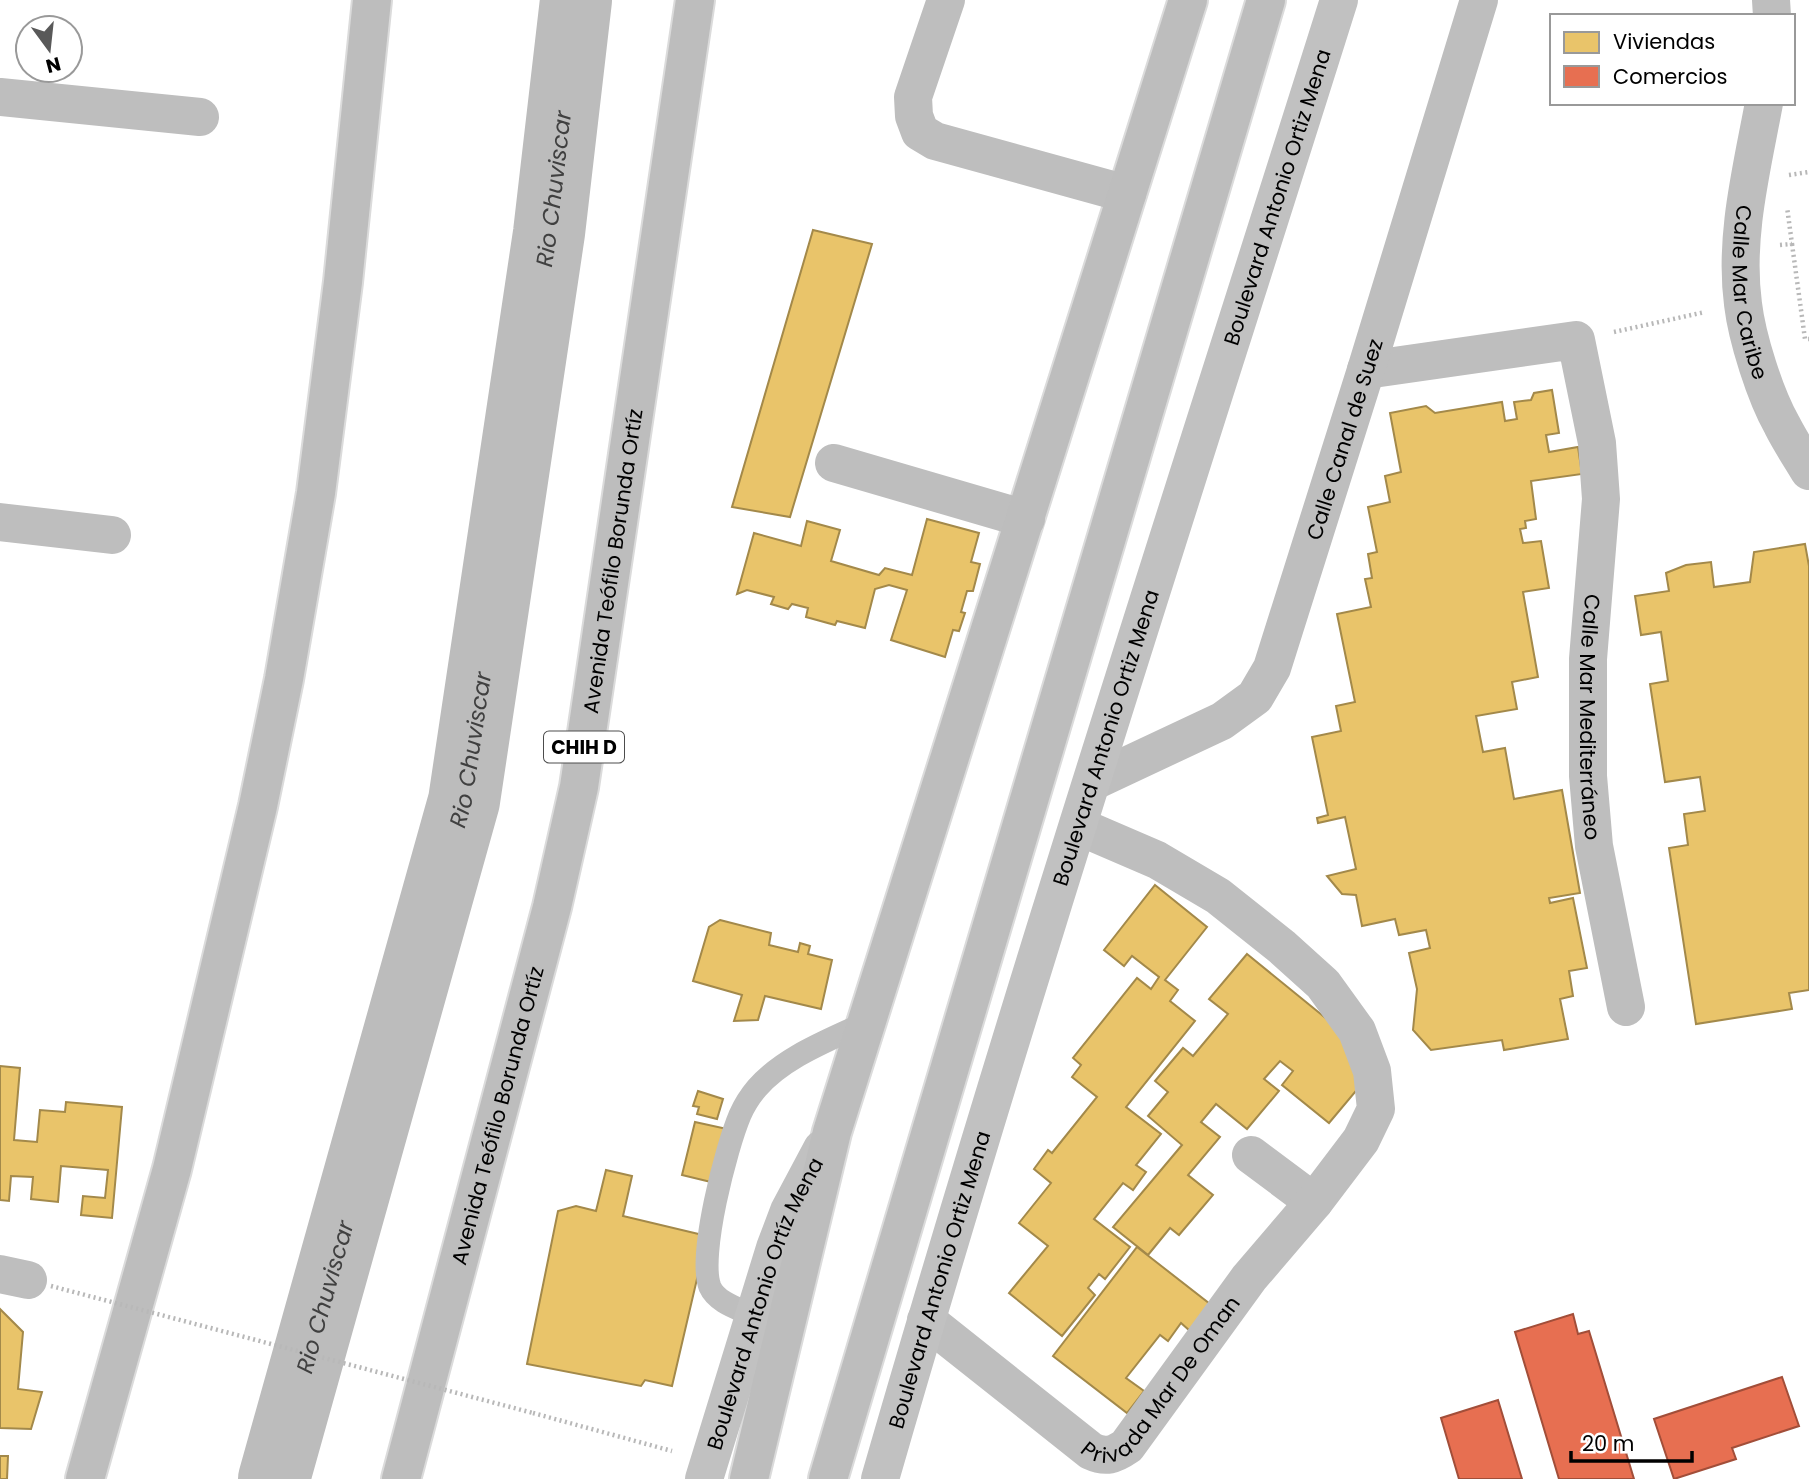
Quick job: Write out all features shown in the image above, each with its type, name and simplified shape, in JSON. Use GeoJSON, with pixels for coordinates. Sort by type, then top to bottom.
{"type":"FeatureCollection","features":[{"type":"Feature","properties":{"kind":"main road"},"geometry":{"type":"LineString","coordinates":[[85,1479],[172,1169],[258,806],[284,679],[318,480],[343,282],[372,0]]}},
{"type":"Feature","properties":{"kind":"main road","name":"Avenida Teófilo Borunda Ortíz"},"geometry":{"type":"LineString","coordinates":[[401,1479],[552,907],[579,787],[695,0]]}},
{"type":"Feature","properties":{"kind":"main road"},"geometry":{"type":"LineString","coordinates":[[750,1479],[832,1132],[1027,519],[1188,0]]}},
{"type":"Feature","properties":{"kind":"main road"},"geometry":{"type":"LineString","coordinates":[[828,1479],[1266,0]]}},
{"type":"Feature","properties":{"kind":"street"},"geometry":{"type":"LineString","coordinates":[[946,0],[913,97],[914,116],[920,132],[935,141],[1128,194]]}},
{"type":"Feature","properties":{"kind":"street","name":"Boulevard Antonio Ortiz Mena"},"geometry":{"type":"LineString","coordinates":[[880,1479],[926,1320],[1078,826],[1339,0]]}},
{"type":"Feature","properties":{"kind":"street","name":"Calle Canal de Suez"},"geometry":{"type":"LineString","coordinates":[[1092,782],[1222,721],[1255,696],[1272,668],[1479,0]]}},
{"type":"Feature","properties":{"kind":"street"},"geometry":{"type":"LineString","coordinates":[[0,97],[200,117]]}},
{"type":"Feature","properties":{"kind":"street","name":"Calle Mar Caribe"},"geometry":{"type":"LineString","coordinates":[[1765,105],[1746,196],[1742,247],[1743,304],[1758,363],[1781,424],[1809,471]]}},
{"type":"Feature","properties":{"kind":"street"},"geometry":{"type":"LineString","coordinates":[[1366,370],[1576,340]]}},
{"type":"Feature","properties":{"kind":"street","name":"Calle Mar Mediterráneo"},"geometry":{"type":"LineString","coordinates":[[1576,340],[1597,443],[1601,499],[1587,659],[1587,775],[1594,846],[1626,1007]]}},
{"type":"Feature","properties":{"kind":"street"},"geometry":{"type":"LineString","coordinates":[[834,463],[1027,519]]}},
{"type":"Feature","properties":{"kind":"street"},"geometry":{"type":"LineString","coordinates":[[0,522],[112,535]]}},
{"type":"Feature","properties":{"kind":"street"},"geometry":{"type":"LineString","coordinates":[[1078,826],[1157,860],[1218,896],[1323,984],[1357,1031],[1371,1071],[1376,1109],[1361,1140],[1314,1202],[1251,1155]]}},
{"type":"Feature","properties":{"kind":"street","name":"Boulevard Antonio Ortíz Mena"},"geometry":{"type":"LineString","coordinates":[[707,1470],[775,1248],[789,1211],[832,1132]]}},
{"type":"Feature","properties":{"kind":"street","name":"Privada Mar De Oman"},"geometry":{"type":"LineString","coordinates":[[926,1320],[1091,1451],[1103,1456],[1115,1454],[1127,1446],[1250,1278],[1314,1202]]}},
{"type":"Feature","properties":{"kind":"lane"},"geometry":{"type":"LineString","coordinates":[[754,1316],[724,1302],[711,1290],[707,1274],[706,1255],[724,1166],[741,1113],[758,1088],[777,1070],[797,1056],[867,1022]]}},
{"type":"Feature","properties":{"kind":"path"},"geometry":{"type":"LineString","coordinates":[[1792,244],[1805,339],[1809,339]]}},
{"type":"Feature","properties":{"kind":"path"},"geometry":{"type":"LineString","coordinates":[[1576,340],[1743,304]]}},
{"type":"Feature","properties":{"kind":"path"},"geometry":{"type":"LineString","coordinates":[[26,1280],[533,1413],[707,1470]]}},
{"type":"Feature","properties":{"kind":"building: Viviendas"},"geometry":{"type":"Polygon","coordinates":[[[813,230],[872,244],[790,517],[732,507],[813,230]]]}},
{"type":"Feature","properties":{"kind":"building: Viviendas"},"geometry":{"type":"Polygon","coordinates":[[[1552,390],[1559,433],[1546,435],[1549,452],[1578,447],[1582,474],[1531,481],[1536,519],[1525,521],[1526,528],[1520,529],[1523,543],[1541,541],[1549,588],[1523,592],[1538,677],[1512,682],[1517,709],[1476,716],[1483,752],[1505,748],[1514,799],[1562,790],[1580,893],[1549,898],[1550,903],[1573,898],[1587,968],[1569,971],[1573,996],[1560,999],[1568,1039],[1504,1050],[1502,1040],[1431,1050],[1413,1030],[1417,989],[1409,953],[1430,948],[1426,930],[1399,935],[1395,919],[1362,926],[1356,895],[1342,894],[1327,876],[1356,869],[1345,817],[1318,823],[1317,818],[1328,815],[1312,737],[1341,731],[1336,706],[1355,702],[1337,614],[1371,607],[1365,579],[1372,578],[1368,554],[1377,552],[1368,507],[1390,502],[1385,476],[1401,472],[1390,413],[1426,406],[1435,413],[1502,402],[1505,421],[1517,419],[1514,402],[1531,400],[1534,393],[1552,390]]]}},
{"type":"Feature","properties":{"kind":"building: Viviendas"},"geometry":{"type":"Polygon","coordinates":[[[927,519],[979,533],[971,562],[980,564],[973,591],[967,591],[961,612],[965,613],[959,631],[953,630],[945,657],[891,640],[907,590],[889,585],[875,589],[865,628],[837,621],[835,625],[806,617],[808,608],[792,604],[788,609],[771,604],[774,597],[747,590],[737,594],[754,533],[801,546],[807,521],[840,530],[831,561],[879,575],[885,568],[912,575],[927,519]]]}},
{"type":"Feature","properties":{"kind":"building: Viviendas"},"geometry":{"type":"Polygon","coordinates":[[[1805,544],[1809,566],[1809,990],[1789,993],[1792,1009],[1696,1024],[1669,848],[1688,845],[1684,814],[1705,811],[1700,777],[1665,782],[1650,684],[1668,681],[1661,632],[1641,635],[1635,596],[1669,591],[1666,573],[1686,565],[1711,562],[1714,587],[1750,582],[1754,552],[1805,544]]]}},
{"type":"Feature","properties":{"kind":"building: Viviendas"},"geometry":{"type":"Polygon","coordinates":[[[1155,885],[1207,927],[1165,980],[1178,990],[1170,1001],[1195,1021],[1126,1107],[1161,1134],[1136,1165],[1146,1172],[1133,1190],[1123,1183],[1094,1219],[1130,1247],[1105,1279],[1099,1274],[1088,1288],[1095,1295],[1062,1336],[1009,1293],[1048,1246],[1019,1223],[1051,1183],[1034,1169],[1048,1150],[1052,1153],[1097,1097],[1072,1077],[1081,1065],[1073,1058],[1137,978],[1151,989],[1159,977],[1132,956],[1124,966],[1104,950],[1155,885]]]}},
{"type":"Feature","properties":{"kind":"building: Viviendas"},"geometry":{"type":"Polygon","coordinates":[[[720,920],[771,933],[769,945],[798,952],[800,943],[810,946],[808,954],[832,960],[821,1009],[765,996],[758,1020],[734,1021],[742,995],[693,981],[709,927],[720,920]]]}},
{"type":"Feature","properties":{"kind":"building: Viviendas"},"geometry":{"type":"Polygon","coordinates":[[[1247,954],[1333,1024],[1366,1079],[1329,1123],[1282,1085],[1293,1071],[1280,1061],[1264,1079],[1279,1091],[1247,1129],[1216,1104],[1201,1122],[1220,1137],[1188,1175],[1213,1195],[1179,1235],[1170,1228],[1148,1255],[1113,1227],[1182,1145],[1148,1116],[1168,1092],[1155,1081],[1183,1048],[1193,1056],[1228,1014],[1209,999],[1247,954]]]}},
{"type":"Feature","properties":{"kind":"building: Viviendas"},"geometry":{"type":"Polygon","coordinates":[[[0,1066],[20,1068],[14,1140],[37,1142],[40,1110],[65,1112],[66,1102],[122,1107],[112,1218],[81,1215],[83,1196],[105,1198],[108,1170],[61,1166],[58,1202],[31,1199],[33,1177],[11,1176],[9,1201],[0,1200],[0,1066]]]}},
{"type":"Feature","properties":{"kind":"building: Viviendas"},"geometry":{"type":"Polygon","coordinates":[[[698,1091],[723,1099],[717,1119],[697,1114],[699,1107],[693,1106],[698,1091]]]}},
{"type":"Feature","properties":{"kind":"building: Viviendas"},"geometry":{"type":"Polygon","coordinates":[[[695,1122],[727,1129],[715,1183],[682,1175],[695,1122]]]}},
{"type":"Feature","properties":{"kind":"building: Viviendas"},"geometry":{"type":"Polygon","coordinates":[[[606,1170],[632,1176],[623,1216],[707,1236],[672,1386],[645,1380],[641,1386],[527,1364],[558,1211],[576,1206],[596,1211],[606,1170]]]}},
{"type":"Feature","properties":{"kind":"building: Viviendas"},"geometry":{"type":"Polygon","coordinates":[[[1137,1247],[1210,1304],[1190,1331],[1181,1323],[1168,1341],[1160,1335],[1126,1378],[1144,1391],[1127,1413],[1053,1356],[1137,1247]]]}},
{"type":"Feature","properties":{"kind":"building: Viviendas"},"geometry":{"type":"Polygon","coordinates":[[[0,1309],[23,1332],[18,1389],[42,1392],[31,1429],[0,1428],[0,1309]]]}},
{"type":"Feature","properties":{"kind":"building: Viviendas"},"geometry":{"type":"Polygon","coordinates":[[[0,1456],[8,1456],[7,1479],[0,1479],[0,1456]]]}},
{"type":"Feature","properties":{"kind":"building: Comercios"},"geometry":{"type":"Polygon","coordinates":[[[1573,1314],[1578,1334],[1589,1331],[1634,1479],[1559,1479],[1515,1332],[1573,1314]]]}},
{"type":"Feature","properties":{"kind":"building: Comercios"},"geometry":{"type":"Polygon","coordinates":[[[1782,1377],[1799,1426],[1732,1448],[1736,1459],[1674,1479],[1654,1419],[1782,1377]]]}},
{"type":"Feature","properties":{"kind":"building: Comercios"},"geometry":{"type":"Polygon","coordinates":[[[1498,1400],[1522,1479],[1459,1479],[1441,1418],[1498,1400]]]}},
{"type":"Feature","properties":{"kind":"waterway","name":"Rio Chuviscar"},"geometry":{"type":"LineString","coordinates":[[274,1479],[464,801],[549,233],[576,0]]}}]}
